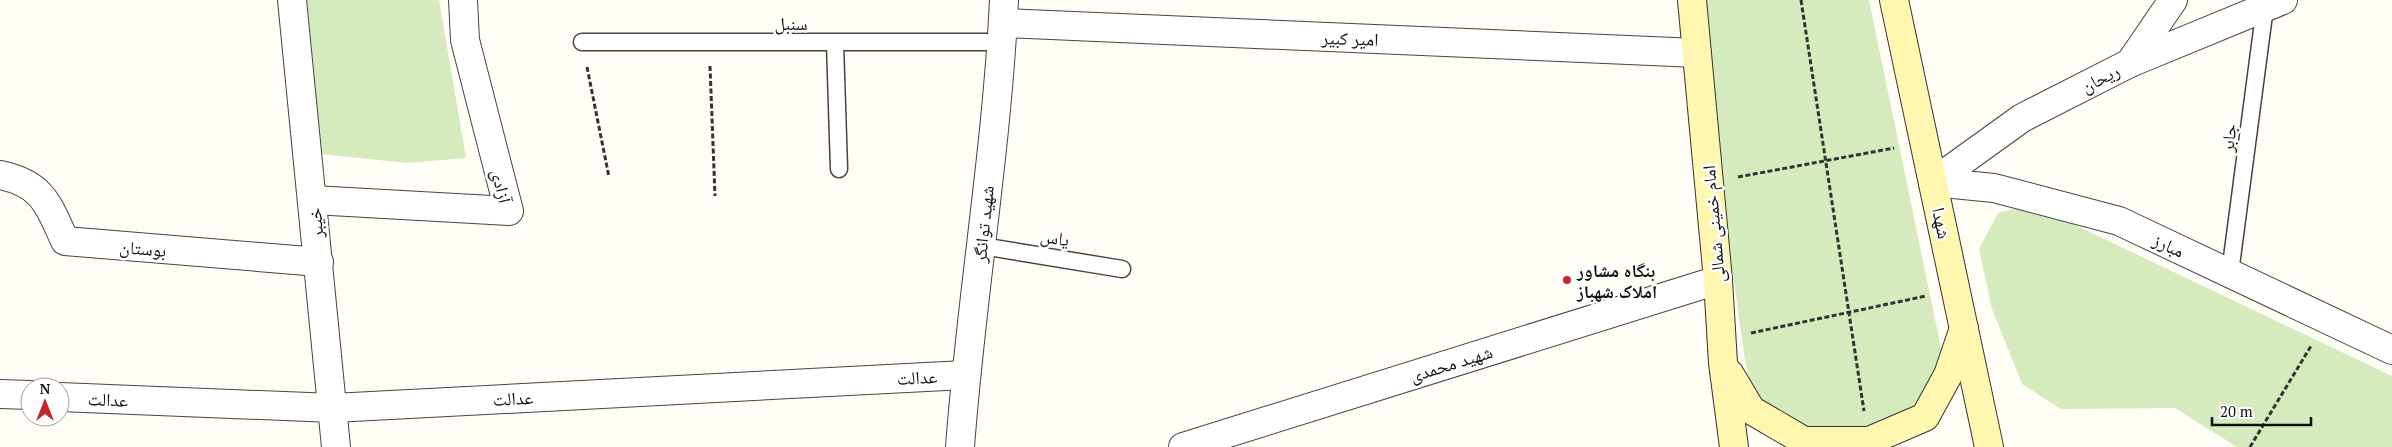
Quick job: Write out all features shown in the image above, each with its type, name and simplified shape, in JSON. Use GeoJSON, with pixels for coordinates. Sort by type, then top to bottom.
{"type":"FeatureCollection","features":[{"type":"Feature","properties":{"kind":"main road","name":"امام خمینی شمالی"},"geometry":{"type":"LineString","coordinates":[[1692,0],[1723,352],[1734,447]]}},
{"type":"Feature","properties":{"kind":"main road","name":"شهدا"},"geometry":{"type":"LineString","coordinates":[[1894,0],[1988,447]]}},
{"type":"Feature","properties":{"kind":"main road"},"geometry":{"type":"LineString","coordinates":[[1723,352],[1751,410],[1804,441],[1869,441],[1925,417],[1948,375],[1964,327]]}},
{"type":"Feature","properties":{"kind":"street","name":"خیبر"},"geometry":{"type":"LineString","coordinates":[[292,0],[336,447]]}},
{"type":"Feature","properties":{"kind":"street","name":"آزادی"},"geometry":{"type":"LineString","coordinates":[[313,200],[509,211],[465,40],[463,0]]}},
{"type":"Feature","properties":{"kind":"street"},"geometry":{"type":"LineString","coordinates":[[2130,62],[2173,0]]}},
{"type":"Feature","properties":{"kind":"street","name":"ریحان"},"geometry":{"type":"LineString","coordinates":[[1933,182],[2022,118],[2130,62],[2274,3]]}},
{"type":"Feature","properties":{"kind":"street","name":"امیر کبیر"},"geometry":{"type":"LineString","coordinates":[[1003,22],[1697,53]]}},
{"type":"Feature","properties":{"kind":"street","name":"شهید توانگر"},"geometry":{"type":"LineString","coordinates":[[960,447],[965,375],[982,246],[1003,22]]}},
{"type":"Feature","properties":{"kind":"street","name":"بوستان"},"geometry":{"type":"LineString","coordinates":[[0,175],[19,179],[46,199],[65,241],[319,262]]}},
{"type":"Feature","properties":{"kind":"street","name":"مبارز"},"geometry":{"type":"LineString","coordinates":[[1933,182],[1994,188],[2119,221],[2392,350]]}},
{"type":"Feature","properties":{"kind":"street","name":"شهید محمدی"},"geometry":{"type":"LineString","coordinates":[[1183,447],[1718,280]]}},
{"type":"Feature","properties":{"kind":"street","name":"عدالت"},"geometry":{"type":"LineString","coordinates":[[70,396],[333,408],[965,375]]}},
{"type":"Feature","properties":{"kind":"street"},"geometry":{"type":"LineString","coordinates":[[0,394],[20,395]]}},
{"type":"Feature","properties":{"kind":"lane","name":"جابر"},"geometry":{"type":"LineString","coordinates":[[2230,274],[2274,3]]}},
{"type":"Feature","properties":{"kind":"lane","name":"سنبل"},"geometry":{"type":"LineString","coordinates":[[582,42],[835,43],[1003,22]]}},
{"type":"Feature","properties":{"kind":"lane"},"geometry":{"type":"LineString","coordinates":[[835,43],[838,169]]}},
{"type":"Feature","properties":{"kind":"lane","name":"یاس"},"geometry":{"type":"LineString","coordinates":[[982,246],[1122,268]]}},
{"type":"Feature","properties":{"kind":"path"},"geometry":{"type":"LineString","coordinates":[[1801,0],[1869,441]]}},
{"type":"Feature","properties":{"kind":"path"},"geometry":{"type":"LineString","coordinates":[[582,42],[609,176]]}},
{"type":"Feature","properties":{"kind":"path"},"geometry":{"type":"LineString","coordinates":[[710,43],[715,196]]}},
{"type":"Feature","properties":{"kind":"path"},"geometry":{"type":"LineString","coordinates":[[1709,183],[1924,143]]}},
{"type":"Feature","properties":{"kind":"path"},"geometry":{"type":"LineString","coordinates":[[1723,352],[1849,311],[1956,290]]}},
{"type":"Feature","properties":{"kind":"path"},"geometry":{"type":"LineString","coordinates":[[2250,447],[2327,320]]}},
{"type":"Feature","properties":{"kind":"green space"},"geometry":{"type":"Polygon","coordinates":[[[307,0],[439,0],[466,158],[408,163],[320,154],[307,0]]]}},
{"type":"Feature","properties":{"kind":"green space"},"geometry":{"type":"Polygon","coordinates":[[[1704,0],[1869,0],[1943,358],[1917,408],[1866,430],[1808,432],[1776,414],[1752,389],[1745,361],[1732,268],[1704,0]]]}},
{"type":"Feature","properties":{"kind":"green space"},"geometry":{"type":"Polygon","coordinates":[[[2031,204],[2392,376],[2392,447],[2237,447],[2175,408],[2061,409],[2022,384],[1992,309],[1979,249],[1998,213],[2031,204]]]}},
{"type":"Feature","properties":{"kind":"place","name":"بنگاه مشاور املاک شهباز"},"geometry":{"type":"Point","coordinates":[1567,280]}}]}
